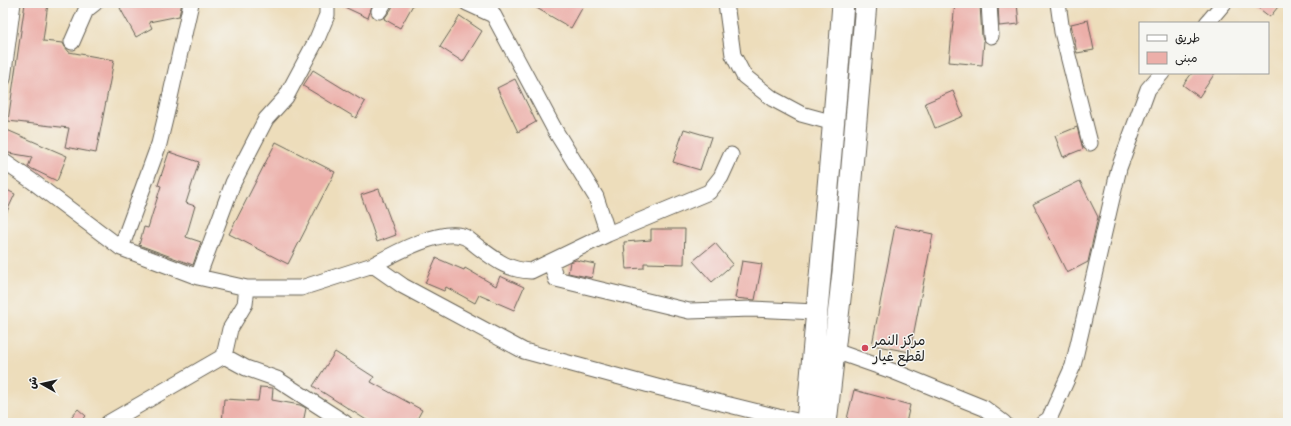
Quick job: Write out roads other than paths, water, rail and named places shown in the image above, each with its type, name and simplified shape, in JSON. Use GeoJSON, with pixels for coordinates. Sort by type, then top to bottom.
{"type":"FeatureCollection","features":[{"type":"Feature","properties":{"kind":"street"},"geometry":{"type":"LineString","coordinates":[[3,79],[13,3]]}},
{"type":"Feature","properties":{"kind":"street"},"geometry":{"type":"LineString","coordinates":[[72,42],[86,10],[95,3]]}},
{"type":"Feature","properties":{"kind":"street"},"geometry":{"type":"LineString","coordinates":[[121,248],[159,144],[168,111],[191,3]]}},
{"type":"Feature","properties":{"kind":"street"},"geometry":{"type":"LineString","coordinates":[[198,277],[233,183],[266,119],[286,97],[317,39],[327,15],[326,3]]}},
{"type":"Feature","properties":{"kind":"street"},"geometry":{"type":"LineString","coordinates":[[467,3],[490,9],[556,132],[596,197],[608,234]]}},
{"type":"Feature","properties":{"kind":"street"},"geometry":{"type":"LineString","coordinates":[[726,3],[733,55],[744,76],[773,99],[801,114],[834,122]]}},
{"type":"Feature","properties":{"kind":"street"},"geometry":{"type":"LineString","coordinates":[[373,265],[403,286],[524,351],[656,387],[807,423],[843,3]]}},
{"type":"Feature","properties":{"kind":"street"},"geometry":{"type":"LineString","coordinates":[[826,423],[843,272],[866,3]]}},
{"type":"Feature","properties":{"kind":"street"},"geometry":{"type":"LineString","coordinates":[[989,3],[991,36]]}},
{"type":"Feature","properties":{"kind":"street"},"geometry":{"type":"LineString","coordinates":[[1058,3],[1062,32],[1090,143]]}},
{"type":"Feature","properties":{"kind":"street"},"geometry":{"type":"LineString","coordinates":[[1208,22],[1224,3]]}},
{"type":"Feature","properties":{"kind":"street"},"geometry":{"type":"LineString","coordinates":[[1043,423],[1049,419],[1073,366],[1119,168],[1148,89],[1161,74]]}},
{"type":"Feature","properties":{"kind":"street"},"geometry":{"type":"LineString","coordinates":[[3,161],[121,248],[198,277],[248,288],[301,288],[373,265],[403,248],[444,235],[464,237],[502,264],[518,271],[531,272],[608,234],[709,192],[721,178],[731,155]]}},
{"type":"Feature","properties":{"kind":"street"},"geometry":{"type":"LineString","coordinates":[[551,263],[556,279],[689,311],[752,309],[816,312]]}},
{"type":"Feature","properties":{"kind":"street"},"geometry":{"type":"LineString","coordinates":[[820,270],[843,272]]}},
{"type":"Feature","properties":{"kind":"street"},"geometry":{"type":"LineString","coordinates":[[108,423],[133,416],[224,356],[230,329],[245,304],[248,288]]}},
{"type":"Feature","properties":{"kind":"street"},"geometry":{"type":"LineString","coordinates":[[835,351],[896,372],[984,408],[1004,423]]}},
{"type":"Feature","properties":{"kind":"street"},"geometry":{"type":"LineString","coordinates":[[224,356],[246,368],[276,380],[345,423]]}},
{"type":"Feature","properties":{"kind":"place","name":"مركز النمر لقطع غيار"},"geometry":{"type":"Point","coordinates":[865,348]}}]}
